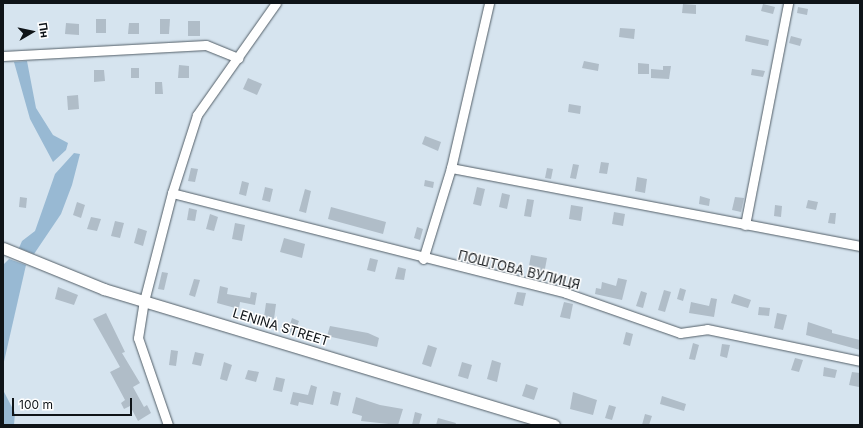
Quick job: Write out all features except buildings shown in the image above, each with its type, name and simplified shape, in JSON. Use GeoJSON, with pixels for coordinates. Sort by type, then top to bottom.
{"type":"FeatureCollection","features":[{"type":"Feature","properties":{"kind":"street"},"geometry":{"type":"LineString","coordinates":[[168,425],[138,338],[144,301],[172,193],[197,116],[276,3]]}},
{"type":"Feature","properties":{"kind":"street"},"geometry":{"type":"LineString","coordinates":[[423,259],[451,168],[489,3]]}},
{"type":"Feature","properties":{"kind":"street"},"geometry":{"type":"LineString","coordinates":[[744,225],[788,3]]}},
{"type":"Feature","properties":{"kind":"street"},"geometry":{"type":"LineString","coordinates":[[3,56],[206,45],[238,58]]}},
{"type":"Feature","properties":{"kind":"street"},"geometry":{"type":"LineString","coordinates":[[451,168],[860,246]]}},
{"type":"Feature","properties":{"kind":"street","name":"ПОШТОВА ВУЛИЦЯ"},"geometry":{"type":"LineString","coordinates":[[172,193],[423,259],[566,293],[680,333],[707,329],[860,361]]}},
{"type":"Feature","properties":{"kind":"street","name":"LENINA STREET"},"geometry":{"type":"LineString","coordinates":[[3,248],[104,289],[554,425]]}},
{"type":"Feature","properties":{"kind":"shaded area"},"geometry":{"type":"Polygon","coordinates":[[[27,61],[36,108],[53,135],[68,143],[66,150],[53,162],[30,119],[14,62],[27,61]]]}},
{"type":"Feature","properties":{"kind":"shaded area"},"geometry":{"type":"Polygon","coordinates":[[[74,153],[80,154],[72,185],[61,214],[34,254],[19,248],[22,241],[35,231],[55,174],[74,153]]]}},
{"type":"Feature","properties":{"kind":"shaded area"},"geometry":{"type":"Polygon","coordinates":[[[9,259],[26,265],[3,366],[3,265],[9,259]]]}},
{"type":"Feature","properties":{"kind":"shaded area"},"geometry":{"type":"Polygon","coordinates":[[[3,390],[15,413],[14,425],[3,425],[3,390]]]}}]}
